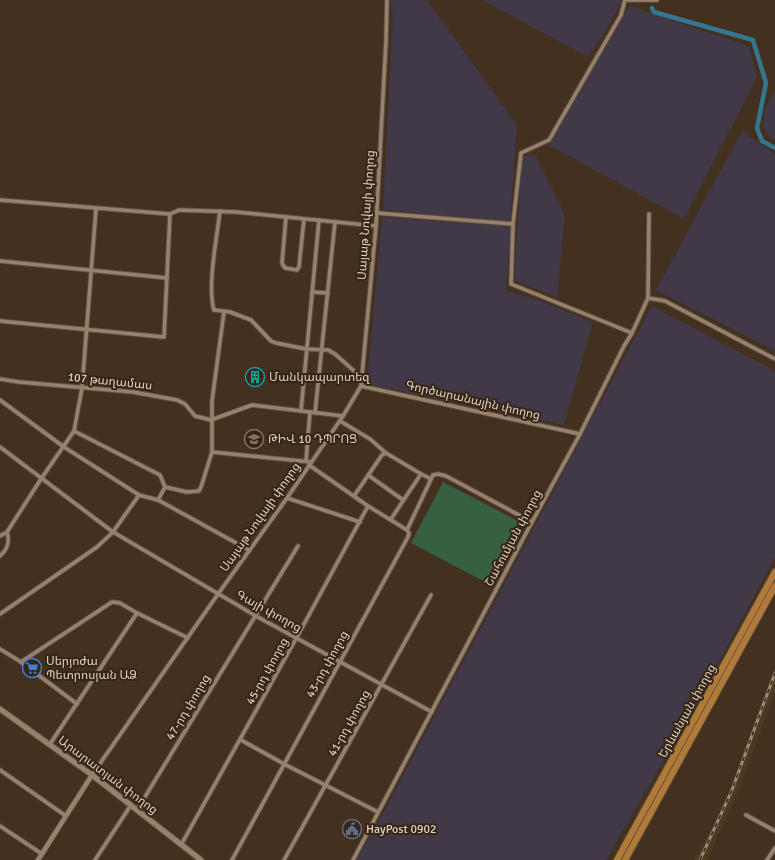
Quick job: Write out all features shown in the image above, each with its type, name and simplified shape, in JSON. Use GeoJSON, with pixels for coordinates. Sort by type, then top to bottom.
{"type":"FeatureCollection","features":[{"type":"Feature","properties":{"kind":"highway","name":"Երևանյան փողոց"},"geometry":{"type":"LineString","coordinates":[[625,860],[634,838],[775,572]]}},
{"type":"Feature","properties":{"kind":"highway","name":"Երևանյան փողոց"},"geometry":{"type":"LineString","coordinates":[[671,770],[775,586]]}},
{"type":"Feature","properties":{"kind":"highway","name":"Երևանյան փողոց"},"geometry":{"type":"LineString","coordinates":[[617,860],[634,838]]}},
{"type":"Feature","properties":{"kind":"main road","name":"Արարատյան փողոց"},"geometry":{"type":"LineString","coordinates":[[0,709],[50,744],[201,860]]}},
{"type":"Feature","properties":{"kind":"street","name":"Սայաթ Նովայի փողոց"},"geometry":{"type":"LineString","coordinates":[[38,860],[92,776],[218,594],[287,498],[340,421],[361,386],[377,213],[387,0]]}},
{"type":"Feature","properties":{"kind":"street"},"geometry":{"type":"LineString","coordinates":[[632,333],[511,284],[513,224],[521,153],[549,140],[621,15],[625,0],[657,0]]}},
{"type":"Feature","properties":{"kind":"street"},"geometry":{"type":"LineString","coordinates":[[0,200],[170,214],[179,210],[220,211],[376,226]]}},
{"type":"Feature","properties":{"kind":"street"},"geometry":{"type":"LineString","coordinates":[[0,536],[7,532],[74,431],[82,388],[96,209]]}},
{"type":"Feature","properties":{"kind":"street"},"geometry":{"type":"LineString","coordinates":[[220,211],[212,295],[214,310],[236,314],[252,320],[271,341],[306,349],[328,350],[335,354],[362,378]]}},
{"type":"Feature","properties":{"kind":"street"},"geometry":{"type":"LineString","coordinates":[[377,213],[513,224]]}},
{"type":"Feature","properties":{"kind":"street"},"geometry":{"type":"LineString","coordinates":[[0,321],[164,338],[170,214]]}},
{"type":"Feature","properties":{"kind":"street","name":"Շահումյան փողոց"},"geometry":{"type":"LineString","coordinates":[[353,860],[580,434],[632,333],[648,298],[649,214]]}},
{"type":"Feature","properties":{"kind":"street"},"geometry":{"type":"LineString","coordinates":[[286,217],[282,263],[285,268],[297,270],[299,267],[304,219]]}},
{"type":"Feature","properties":{"kind":"street"},"geometry":{"type":"LineString","coordinates":[[301,411],[319,220]]}},
{"type":"Feature","properties":{"kind":"street"},"geometry":{"type":"LineString","coordinates":[[315,413],[335,222]]}},
{"type":"Feature","properties":{"kind":"street"},"geometry":{"type":"LineString","coordinates":[[0,261],[167,278]]}},
{"type":"Feature","properties":{"kind":"street"},"geometry":{"type":"LineString","coordinates":[[312,292],[328,293]]}},
{"type":"Feature","properties":{"kind":"street"},"geometry":{"type":"LineString","coordinates":[[648,298],[666,301],[775,359]]}},
{"type":"Feature","properties":{"kind":"street"},"geometry":{"type":"LineString","coordinates":[[165,487],[187,492],[199,491],[201,487],[212,452],[212,401],[224,312]]}},
{"type":"Feature","properties":{"kind":"street","name":"107 թաղամաս"},"geometry":{"type":"LineString","coordinates":[[0,379],[133,392],[176,400],[185,404],[195,416],[211,420]]}},
{"type":"Feature","properties":{"kind":"street","name":"Գործարանային փողոց"},"geometry":{"type":"LineString","coordinates":[[361,386],[580,434]]}},
{"type":"Feature","properties":{"kind":"street"},"geometry":{"type":"LineString","coordinates":[[0,400],[64,447],[139,495],[158,500],[249,550]]}},
{"type":"Feature","properties":{"kind":"street"},"geometry":{"type":"LineString","coordinates":[[211,420],[252,405],[343,416]]}},
{"type":"Feature","properties":{"kind":"street"},"geometry":{"type":"LineString","coordinates":[[306,461],[310,412]]}},
{"type":"Feature","properties":{"kind":"street"},"geometry":{"type":"LineString","coordinates":[[340,421],[370,439],[386,453],[421,474],[432,477],[438,474],[446,476],[532,522]]}},
{"type":"Feature","properties":{"kind":"street"},"geometry":{"type":"LineString","coordinates":[[74,431],[160,476],[165,487]]}},
{"type":"Feature","properties":{"kind":"street"},"geometry":{"type":"LineString","coordinates":[[0,447],[41,479]]}},
{"type":"Feature","properties":{"kind":"street"},"geometry":{"type":"LineString","coordinates":[[212,452],[306,461],[368,506],[407,530]]}},
{"type":"Feature","properties":{"kind":"street"},"geometry":{"type":"LineString","coordinates":[[354,496],[382,455],[386,453]]}},
{"type":"Feature","properties":{"kind":"street"},"geometry":{"type":"LineString","coordinates":[[391,519],[421,474]]}},
{"type":"Feature","properties":{"kind":"street"},"geometry":{"type":"LineString","coordinates":[[368,476],[403,500]]}},
{"type":"Feature","properties":{"kind":"street","name":"43-րդ փողոց"},"geometry":{"type":"LineString","coordinates":[[232,860],[408,537],[407,530],[432,477]]}},
{"type":"Feature","properties":{"kind":"street","name":"Գայի փողոց"},"geometry":{"type":"LineString","coordinates":[[41,479],[113,532],[256,616],[432,712]]}},
{"type":"Feature","properties":{"kind":"street"},"geometry":{"type":"LineString","coordinates":[[158,500],[165,487]]}},
{"type":"Feature","properties":{"kind":"street"},"geometry":{"type":"LineString","coordinates":[[0,614],[97,547],[113,532],[139,495]]}},
{"type":"Feature","properties":{"kind":"street"},"geometry":{"type":"LineString","coordinates":[[287,498],[360,522]]}},
{"type":"Feature","properties":{"kind":"street","name":"45-րդ փողոց"},"geometry":{"type":"LineString","coordinates":[[182,844],[241,740],[368,506]]}},
{"type":"Feature","properties":{"kind":"street"},"geometry":{"type":"LineString","coordinates":[[0,556],[8,547],[9,540],[7,532]]}},
{"type":"Feature","properties":{"kind":"street","name":"47-րդ փողոց"},"geometry":{"type":"LineString","coordinates":[[137,810],[298,546]]}},
{"type":"Feature","properties":{"kind":"street","name":"41-րդ փողոց"},"geometry":{"type":"LineString","coordinates":[[284,860],[431,595]]}},
{"type":"Feature","properties":{"kind":"street"},"geometry":{"type":"LineString","coordinates":[[21,662],[112,602],[120,603],[188,638]]}},
{"type":"Feature","properties":{"kind":"street"},"geometry":{"type":"LineString","coordinates":[[50,744],[137,612]]}},
{"type":"Feature","properties":{"kind":"street"},"geometry":{"type":"LineString","coordinates":[[0,649],[21,662],[77,704]]}},
{"type":"Feature","properties":{"kind":"street"},"geometry":{"type":"LineString","coordinates":[[241,740],[284,764],[378,812]]}},
{"type":"Feature","properties":{"kind":"street"},"geometry":{"type":"LineString","coordinates":[[0,770],[66,816]]}},
{"type":"Feature","properties":{"kind":"street"},"geometry":{"type":"LineString","coordinates":[[95,860],[131,805]]}},
{"type":"Feature","properties":{"kind":"street"},"geometry":{"type":"LineString","coordinates":[[746,815],[775,832]]}},
{"type":"Feature","properties":{"kind":"street"},"geometry":{"type":"LineString","coordinates":[[0,826],[42,854]]}},
{"type":"Feature","properties":{"kind":"street"},"geometry":{"type":"LineString","coordinates":[[768,860],[775,848]]}},
{"type":"Feature","properties":{"kind":"shaded area"},"geometry":{"type":"Polygon","coordinates":[[[390,0],[427,0],[517,125],[510,222],[383,210],[393,14],[390,0]]]}},
{"type":"Feature","properties":{"kind":"shaded area"},"geometry":{"type":"Polygon","coordinates":[[[482,0],[621,0],[621,3],[606,30],[588,57],[482,0]]]}},
{"type":"Feature","properties":{"kind":"shaded area"},"geometry":{"type":"Polygon","coordinates":[[[630,5],[655,15],[749,46],[757,77],[684,219],[549,145],[630,5]]]}},
{"type":"Feature","properties":{"kind":"shaded area"},"geometry":{"type":"Polygon","coordinates":[[[775,92],[775,140],[767,135],[763,126],[765,108],[775,92]]]}},
{"type":"Feature","properties":{"kind":"shaded area"},"geometry":{"type":"Polygon","coordinates":[[[742,131],[775,154],[775,351],[656,290],[742,131]]]}},
{"type":"Feature","properties":{"kind":"shaded area"},"geometry":{"type":"Polygon","coordinates":[[[535,155],[565,215],[557,297],[514,280],[523,156],[535,155]]]}},
{"type":"Feature","properties":{"kind":"shaded area"},"geometry":{"type":"Polygon","coordinates":[[[382,217],[511,226],[506,290],[538,300],[593,322],[564,425],[367,384],[382,217]]]}},
{"type":"Feature","properties":{"kind":"shaded area"},"geometry":{"type":"Polygon","coordinates":[[[652,306],[775,371],[775,557],[697,703],[606,860],[356,860],[383,813],[652,306]]]}},
{"type":"Feature","properties":{"kind":"shaded area"},"geometry":{"type":"Polygon","coordinates":[[[775,667],[775,693],[736,797],[707,860],[694,860],[726,800],[775,667]]]}},
{"type":"Feature","properties":{"kind":"green space"},"geometry":{"type":"Polygon","coordinates":[[[443,482],[520,522],[487,583],[411,543],[443,482]]]}},
{"type":"Feature","properties":{"kind":"green space"},"geometry":{"type":"Polygon","coordinates":[[[775,577],[775,583],[676,764],[674,763],[775,577]]]}},
{"type":"Feature","properties":{"kind":"green space"},"geometry":{"type":"Polygon","coordinates":[[[668,774],[670,775],[623,860],[620,860],[668,774]]]}},
{"type":"Feature","properties":{"kind":"waterway"},"geometry":{"type":"LineString","coordinates":[[652,8],[654,12],[753,40],[766,83],[757,128],[762,141],[775,148]]}},
{"type":"Feature","properties":{"kind":"railway"},"geometry":{"type":"LineString","coordinates":[[700,860],[732,790],[775,673]]}},
{"type":"Feature","properties":{"kind":"place","name":"Մանկապարտեզ"},"geometry":{"type":"Point","coordinates":[255,377]}},
{"type":"Feature","properties":{"kind":"place","name":"ԹԻՎ 10 ԴՊՐՈՑ"},"geometry":{"type":"Point","coordinates":[254,439]}},
{"type":"Feature","properties":{"kind":"place","name":"Սերյոժա Պետրոսյան ԱՁ"},"geometry":{"type":"Point","coordinates":[32,668]}},
{"type":"Feature","properties":{"kind":"place","name":"HayPost 0902"},"geometry":{"type":"Point","coordinates":[352,829]}}]}
